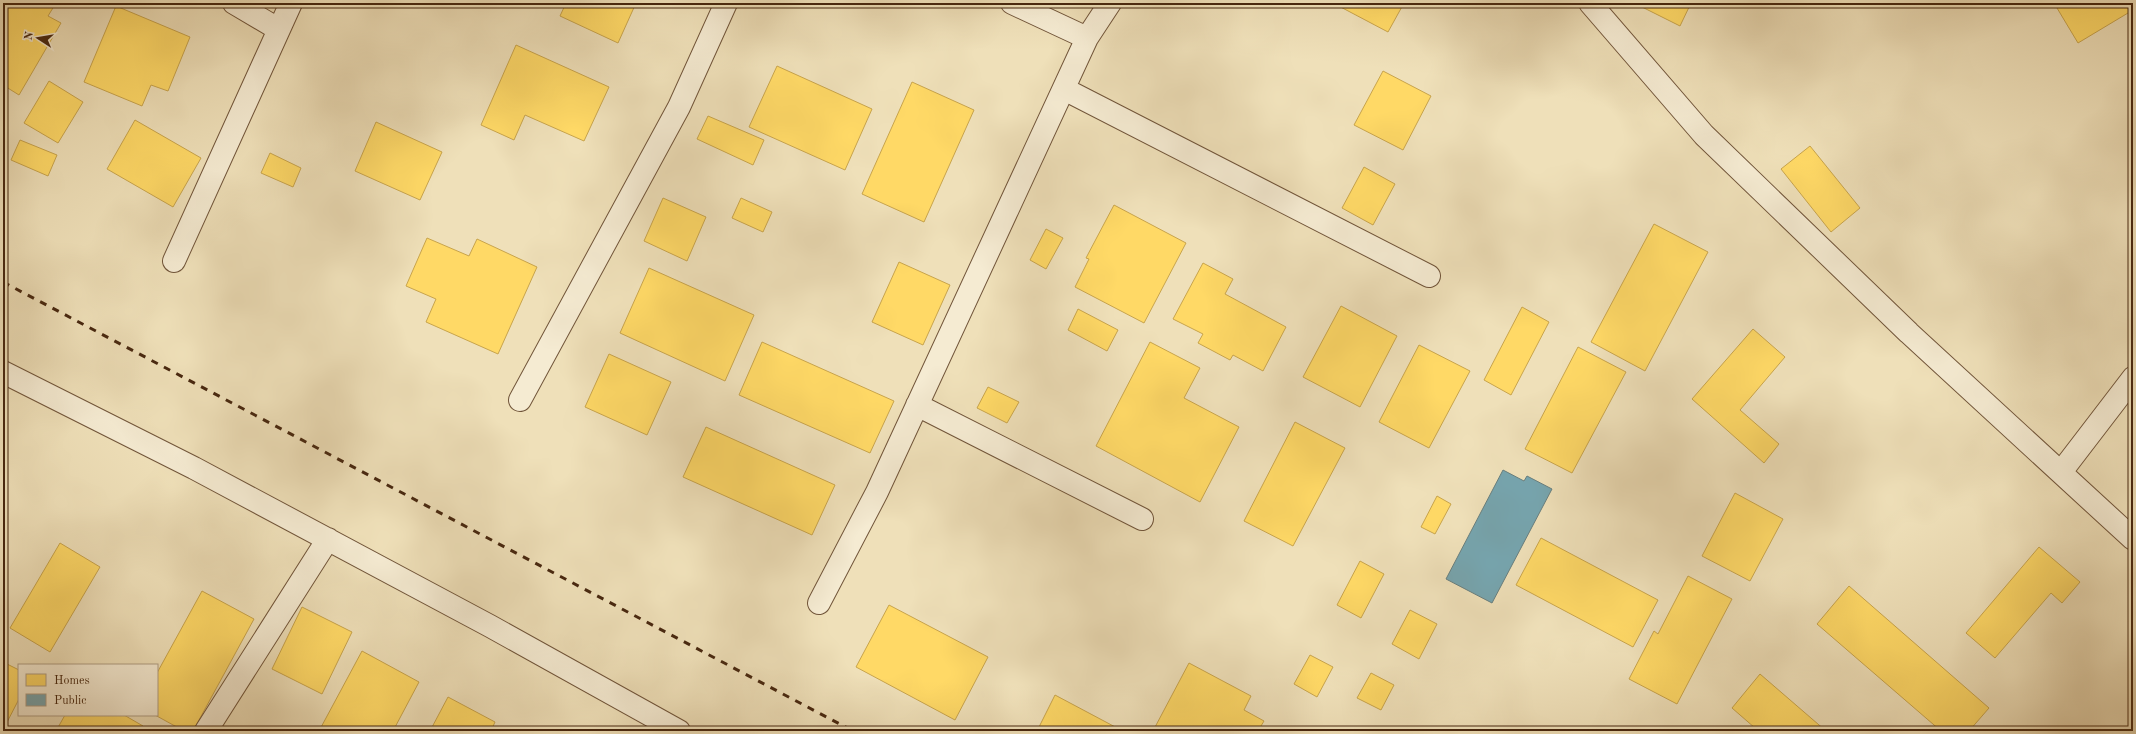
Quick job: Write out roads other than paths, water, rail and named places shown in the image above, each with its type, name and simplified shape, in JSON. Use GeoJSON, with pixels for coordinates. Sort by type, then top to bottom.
{"type":"FeatureCollection","features":[{"type":"Feature","properties":{"kind":"street"},"geometry":{"type":"LineString","coordinates":[[234,3],[278,29]]}},
{"type":"Feature","properties":{"kind":"street"},"geometry":{"type":"LineString","coordinates":[[174,261],[291,3]]}},
{"type":"Feature","properties":{"kind":"street"},"geometry":{"type":"LineString","coordinates":[[520,400],[679,107],[726,3]]}},
{"type":"Feature","properties":{"kind":"street"},"geometry":{"type":"LineString","coordinates":[[1012,3],[1087,38]]}},
{"type":"Feature","properties":{"kind":"street"},"geometry":{"type":"LineString","coordinates":[[819,603],[877,492],[1087,38],[1110,3]]}},
{"type":"Feature","properties":{"kind":"street"},"geometry":{"type":"LineString","coordinates":[[1590,3],[1704,136],[1909,333],[2133,539]]}},
{"type":"Feature","properties":{"kind":"street"},"geometry":{"type":"LineString","coordinates":[[1064,89],[1429,276]]}},
{"type":"Feature","properties":{"kind":"street"},"geometry":{"type":"LineString","coordinates":[[3,372],[194,468],[328,539],[490,626],[679,731]]}},
{"type":"Feature","properties":{"kind":"street"},"geometry":{"type":"LineString","coordinates":[[2061,472],[2133,378]]}},
{"type":"Feature","properties":{"kind":"street"},"geometry":{"type":"LineString","coordinates":[[917,405],[1142,519]]}},
{"type":"Feature","properties":{"kind":"street"},"geometry":{"type":"LineString","coordinates":[[206,731],[328,539]]}},
{"type":"Feature","properties":{"kind":"railway"},"geometry":{"type":"LineString","coordinates":[[3,282],[853,731]]}}]}
